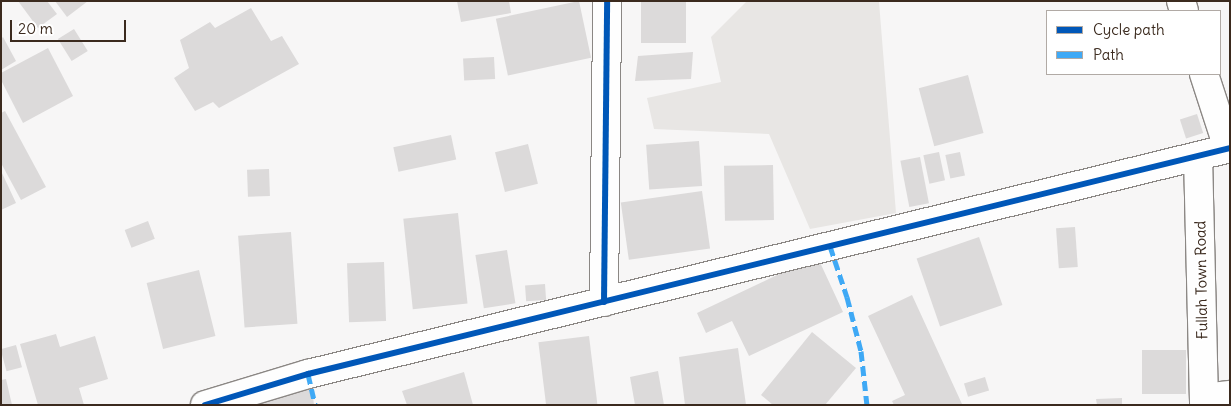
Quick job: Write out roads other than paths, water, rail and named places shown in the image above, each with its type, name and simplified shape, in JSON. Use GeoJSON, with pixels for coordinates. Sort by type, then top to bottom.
{"type":"FeatureCollection","features":[{"type":"Feature","properties":{"kind":"street"},"geometry":{"type":"LineString","coordinates":[[604,302],[607,1]]}},
{"type":"Feature","properties":{"kind":"street"},"geometry":{"type":"LineString","coordinates":[[205,405],[308,374],[1229,148],[1204,75]]}},
{"type":"Feature","properties":{"kind":"street","name":"Fullah Town Road"},"geometry":{"type":"LineString","coordinates":[[1198,156],[1213,399]]}}]}
